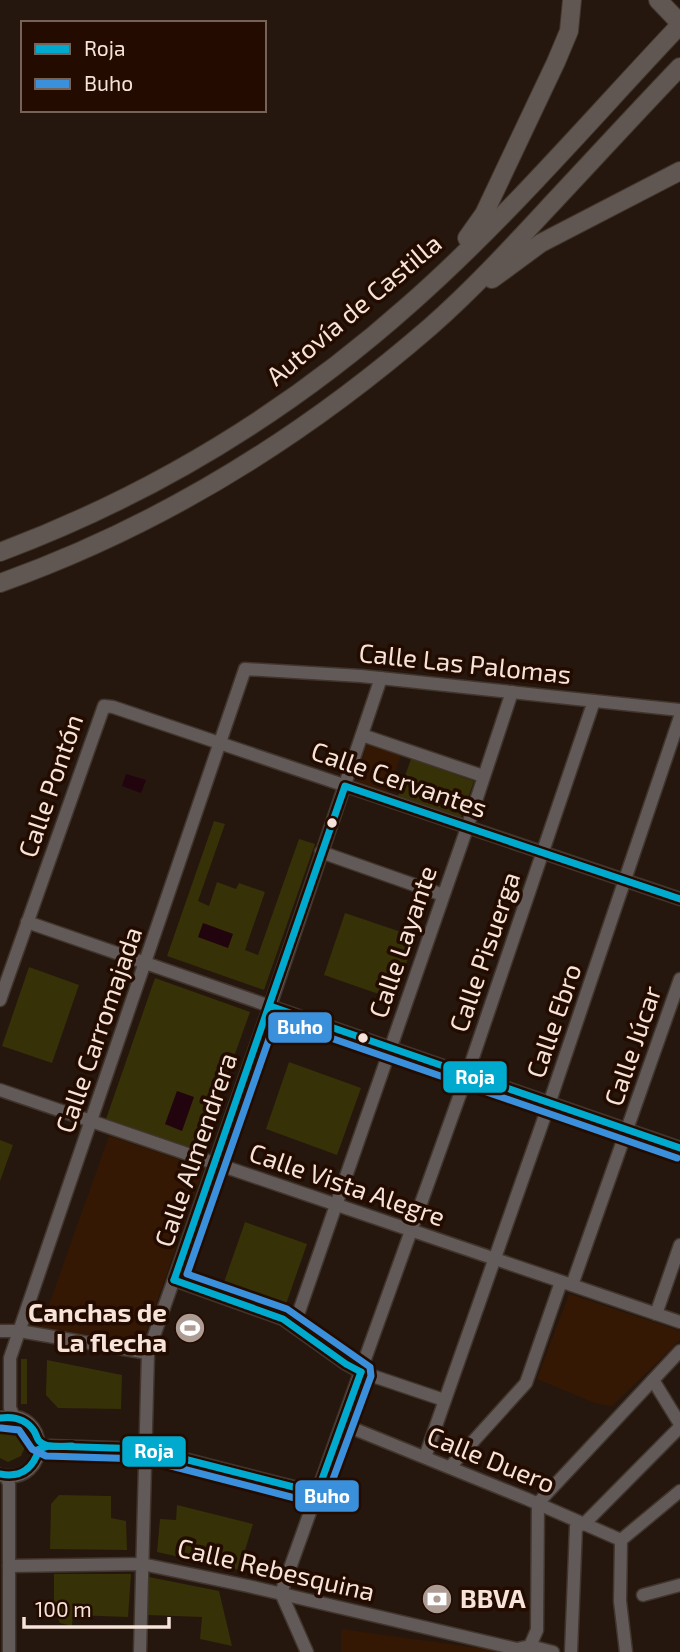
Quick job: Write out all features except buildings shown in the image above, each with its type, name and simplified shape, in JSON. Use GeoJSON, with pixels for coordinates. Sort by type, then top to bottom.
{"type":"FeatureCollection","features":[{"type":"Feature","properties":{"kind":"highway"},"geometry":{"type":"LineString","coordinates":[[416,299],[439,268],[471,234],[484,214],[565,42],[572,15],[572,0]]}},
{"type":"Feature","properties":{"kind":"highway"},"geometry":{"type":"LineString","coordinates":[[657,0],[680,24]]}},
{"type":"Feature","properties":{"kind":"highway","name":"Autovía de Castilla"},"geometry":{"type":"LineString","coordinates":[[0,552],[137,493],[233,439],[303,390],[416,299],[489,228],[680,24]]}},
{"type":"Feature","properties":{"kind":"highway"},"geometry":{"type":"LineString","coordinates":[[432,325],[504,254],[680,67]]}},
{"type":"Feature","properties":{"kind":"highway"},"geometry":{"type":"LineString","coordinates":[[0,583],[93,547],[228,476],[320,417],[432,325],[541,243],[680,171]]}},
{"type":"Feature","properties":{"kind":"street","name":"Calle Las Palomas"},"geometry":{"type":"LineString","coordinates":[[245,670],[381,678],[680,710]]}},
{"type":"Feature","properties":{"kind":"street","name":"Calle Carromajada"},"geometry":{"type":"LineString","coordinates":[[7,1415],[10,1358],[245,670]]}},
{"type":"Feature","properties":{"kind":"street","name":"Calle Almendrera"},"geometry":{"type":"LineString","coordinates":[[140,1652],[148,1353],[381,678]]}},
{"type":"Feature","properties":{"kind":"street","name":"Calle Layante"},"geometry":{"type":"LineString","coordinates":[[294,1326],[512,692]]}},
{"type":"Feature","properties":{"kind":"street","name":"Calle Pisuerga"},"geometry":{"type":"LineString","coordinates":[[281,1593],[467,1075],[594,701]]}},
{"type":"Feature","properties":{"kind":"street","name":"Calle Cervantes"},"geometry":{"type":"LineString","coordinates":[[104,706],[222,743],[680,899]]}},
{"type":"Feature","properties":{"kind":"street","name":"Calle Pontón"},"geometry":{"type":"LineString","coordinates":[[0,1000],[104,706]]}},
{"type":"Feature","properties":{"kind":"street","name":"Calle Ebro"},"geometry":{"type":"LineString","coordinates":[[425,1457],[626,881],[680,717]]}},
{"type":"Feature","properties":{"kind":"street"},"geometry":{"type":"LineString","coordinates":[[362,735],[484,776]]}},
{"type":"Feature","properties":{"kind":"street"},"geometry":{"type":"LineString","coordinates":[[321,852],[443,895]]}},
{"type":"Feature","properties":{"kind":"street"},"geometry":{"type":"LineString","coordinates":[[27,922],[680,1148]]}},
{"type":"Feature","properties":{"kind":"street","name":"Calle Júcar"},"geometry":{"type":"LineString","coordinates":[[450,1467],[526,1383],[628,1130],[680,979]]}},
{"type":"Feature","properties":{"kind":"street","name":"Calle Vista Alegre"},"geometry":{"type":"LineString","coordinates":[[0,1090],[680,1322]]}},
{"type":"Feature","properties":{"kind":"street"},"geometry":{"type":"LineString","coordinates":[[656,1314],[680,1245]]}},
{"type":"Feature","properties":{"kind":"street"},"geometry":{"type":"LineString","coordinates":[[174,1280],[283,1319],[361,1372],[444,1400]]}},
{"type":"Feature","properties":{"kind":"street"},"geometry":{"type":"LineString","coordinates":[[0,1331],[19,1331],[148,1353]]}},
{"type":"Feature","properties":{"kind":"street"},"geometry":{"type":"LineString","coordinates":[[530,1646],[537,1630],[538,1503],[680,1351]]}},
{"type":"Feature","properties":{"kind":"street"},"geometry":{"type":"LineString","coordinates":[[571,1652],[576,1527],[584,1524],[680,1425],[653,1380]]}},
{"type":"Feature","properties":{"kind":"street"},"geometry":{"type":"LineString","coordinates":[[7,1415],[30,1425],[42,1445]]}},
{"type":"Feature","properties":{"kind":"street","name":"Calle Duero"},"geometry":{"type":"LineString","coordinates":[[342,1424],[538,1503],[621,1540]]}},
{"type":"Feature","properties":{"kind":"street"},"geometry":{"type":"LineString","coordinates":[[42,1445],[145,1449],[317,1493]]}},
{"type":"Feature","properties":{"kind":"street"},"geometry":{"type":"LineString","coordinates":[[8,1650],[7,1478],[22,1474],[32,1466],[42,1445]]}},
{"type":"Feature","properties":{"kind":"street"},"geometry":{"type":"LineString","coordinates":[[626,1652],[620,1601],[621,1540],[680,1491]]}},
{"type":"Feature","properties":{"kind":"street","name":"Calle Rebesquina"},"geometry":{"type":"LineString","coordinates":[[9,1566],[142,1564],[281,1593],[517,1649],[530,1646],[553,1652]]}},
{"type":"Feature","properties":{"kind":"street"},"geometry":{"type":"LineString","coordinates":[[643,1595],[680,1585]]}},
{"type":"Feature","properties":{"kind":"street"},"geometry":{"type":"LineString","coordinates":[[281,1593],[307,1652]]}},
{"type":"Feature","properties":{"kind":"shaded area"},"geometry":{"type":"Polygon","coordinates":[[[367,744],[401,755],[388,793],[355,781],[367,744]]]}},
{"type":"Feature","properties":{"kind":"shaded area"},"geometry":{"type":"Polygon","coordinates":[[[411,759],[474,781],[461,818],[398,796],[411,759]]]}},
{"type":"Feature","properties":{"kind":"shaded area"},"geometry":{"type":"Polygon","coordinates":[[[126,774],[146,780],[141,793],[122,786],[126,774]]]}},
{"type":"Feature","properties":{"kind":"shaded area"},"geometry":{"type":"Polygon","coordinates":[[[214,821],[225,824],[198,901],[209,906],[217,882],[236,889],[239,883],[265,892],[245,950],[258,955],[299,839],[315,844],[264,990],[167,956],[214,821]]]}},
{"type":"Feature","properties":{"kind":"shaded area"},"geometry":{"type":"Polygon","coordinates":[[[345,913],[416,937],[393,999],[324,975],[345,913]]]}},
{"type":"Feature","properties":{"kind":"shaded area"},"geometry":{"type":"Polygon","coordinates":[[[203,923],[233,934],[228,948],[198,937],[203,923]]]}},
{"type":"Feature","properties":{"kind":"shaded area"},"geometry":{"type":"Polygon","coordinates":[[[29,967],[79,985],[52,1063],[2,1046],[29,967]]]}},
{"type":"Feature","properties":{"kind":"shaded area"},"geometry":{"type":"Polygon","coordinates":[[[155,978],[250,1012],[204,1140],[198,1138],[194,1149],[106,1119],[155,978]]]}},
{"type":"Feature","properties":{"kind":"shaded area"},"geometry":{"type":"Polygon","coordinates":[[[289,1062],[361,1088],[337,1155],[266,1129],[289,1062]]]}},
{"type":"Feature","properties":{"kind":"shaded area"},"geometry":{"type":"Polygon","coordinates":[[[177,1091],[194,1097],[182,1131],[165,1124],[177,1091]]]}},
{"type":"Feature","properties":{"kind":"shaded area"},"geometry":{"type":"Polygon","coordinates":[[[109,1136],[204,1168],[142,1344],[41,1327],[109,1136]]]}},
{"type":"Feature","properties":{"kind":"shaded area"},"geometry":{"type":"Polygon","coordinates":[[[0,1140],[13,1145],[0,1181],[0,1140]]]}},
{"type":"Feature","properties":{"kind":"shaded area"},"geometry":{"type":"Polygon","coordinates":[[[245,1222],[307,1244],[284,1310],[222,1288],[245,1222]]]}},
{"type":"Feature","properties":{"kind":"shaded area"},"geometry":{"type":"Polygon","coordinates":[[[569,1294],[680,1331],[680,1340],[612,1406],[595,1403],[537,1379],[569,1294]]]}},
{"type":"Feature","properties":{"kind":"shaded area"},"geometry":{"type":"Polygon","coordinates":[[[21,1359],[27,1359],[27,1404],[21,1404],[21,1359]]]}},
{"type":"Feature","properties":{"kind":"shaded area"},"geometry":{"type":"Polygon","coordinates":[[[47,1360],[122,1375],[121,1409],[58,1408],[46,1395],[47,1360]]]}},
{"type":"Feature","properties":{"kind":"shaded area"},"geometry":{"type":"Polygon","coordinates":[[[10,1431],[19,1434],[25,1447],[21,1456],[8,1462],[0,1458],[0,1434],[10,1431]]]}},
{"type":"Feature","properties":{"kind":"shaded area"},"geometry":{"type":"Polygon","coordinates":[[[59,1495],[111,1496],[111,1518],[126,1521],[127,1550],[50,1549],[51,1504],[59,1495]]]}},
{"type":"Feature","properties":{"kind":"shaded area"},"geometry":{"type":"Polygon","coordinates":[[[177,1505],[253,1524],[239,1570],[157,1552],[160,1519],[176,1520],[177,1505]]]}},
{"type":"Feature","properties":{"kind":"shaded area"},"geometry":{"type":"Polygon","coordinates":[[[54,1574],[131,1574],[128,1617],[73,1615],[72,1626],[60,1623],[54,1609],[54,1574]]]}},
{"type":"Feature","properties":{"kind":"shaded area"},"geometry":{"type":"Polygon","coordinates":[[[149,1577],[219,1591],[232,1646],[200,1639],[202,1617],[147,1615],[149,1577]]]}},
{"type":"Feature","properties":{"kind":"shaded area"},"geometry":{"type":"Polygon","coordinates":[[[341,1629],[507,1652],[341,1652],[341,1629]]]}},
{"type":"Feature","properties":{"kind":"transit line","name":"Roja"},"geometry":{"type":"LineString","coordinates":[[174,1280],[345,786],[680,899]]}},
{"type":"Feature","properties":{"kind":"transit line","name":"Roja"},"geometry":{"type":"LineString","coordinates":[[270,1006],[680,1148]]}},
{"type":"Feature","properties":{"kind":"transit line","name":"Buho"},"geometry":{"type":"LineString","coordinates":[[1,1428],[19,1430],[32,1449],[46,1456],[144,1459],[314,1503],[320,1503],[326,1498],[371,1376],[370,1367],[287,1309],[187,1274],[276,1019],[677,1158]]}},
{"type":"Feature","properties":{"kind":"transit line","name":"Roja"},"geometry":{"type":"LineString","coordinates":[[174,1280],[283,1319],[361,1372]]}},
{"type":"Feature","properties":{"kind":"transit line","name":"Roja"},"geometry":{"type":"LineString","coordinates":[[317,1493],[361,1372]]}},
{"type":"Feature","properties":{"kind":"transit line","name":"Roja"},"geometry":{"type":"LineString","coordinates":[[0,1418],[10,1417],[23,1421],[31,1427],[39,1441],[46,1445],[72,1446]]}},
{"type":"Feature","properties":{"kind":"transit line","name":"Roja"},"geometry":{"type":"LineString","coordinates":[[0,1474],[20,1473],[30,1467],[39,1449],[49,1446],[145,1449],[317,1493]]}},
{"type":"Feature","properties":{"kind":"place","name":"Canchas de La flecha"},"geometry":{"type":"Point","coordinates":[190,1328]}},
{"type":"Feature","properties":{"kind":"place","name":"BBVA"},"geometry":{"type":"Point","coordinates":[437,1599]}}]}
